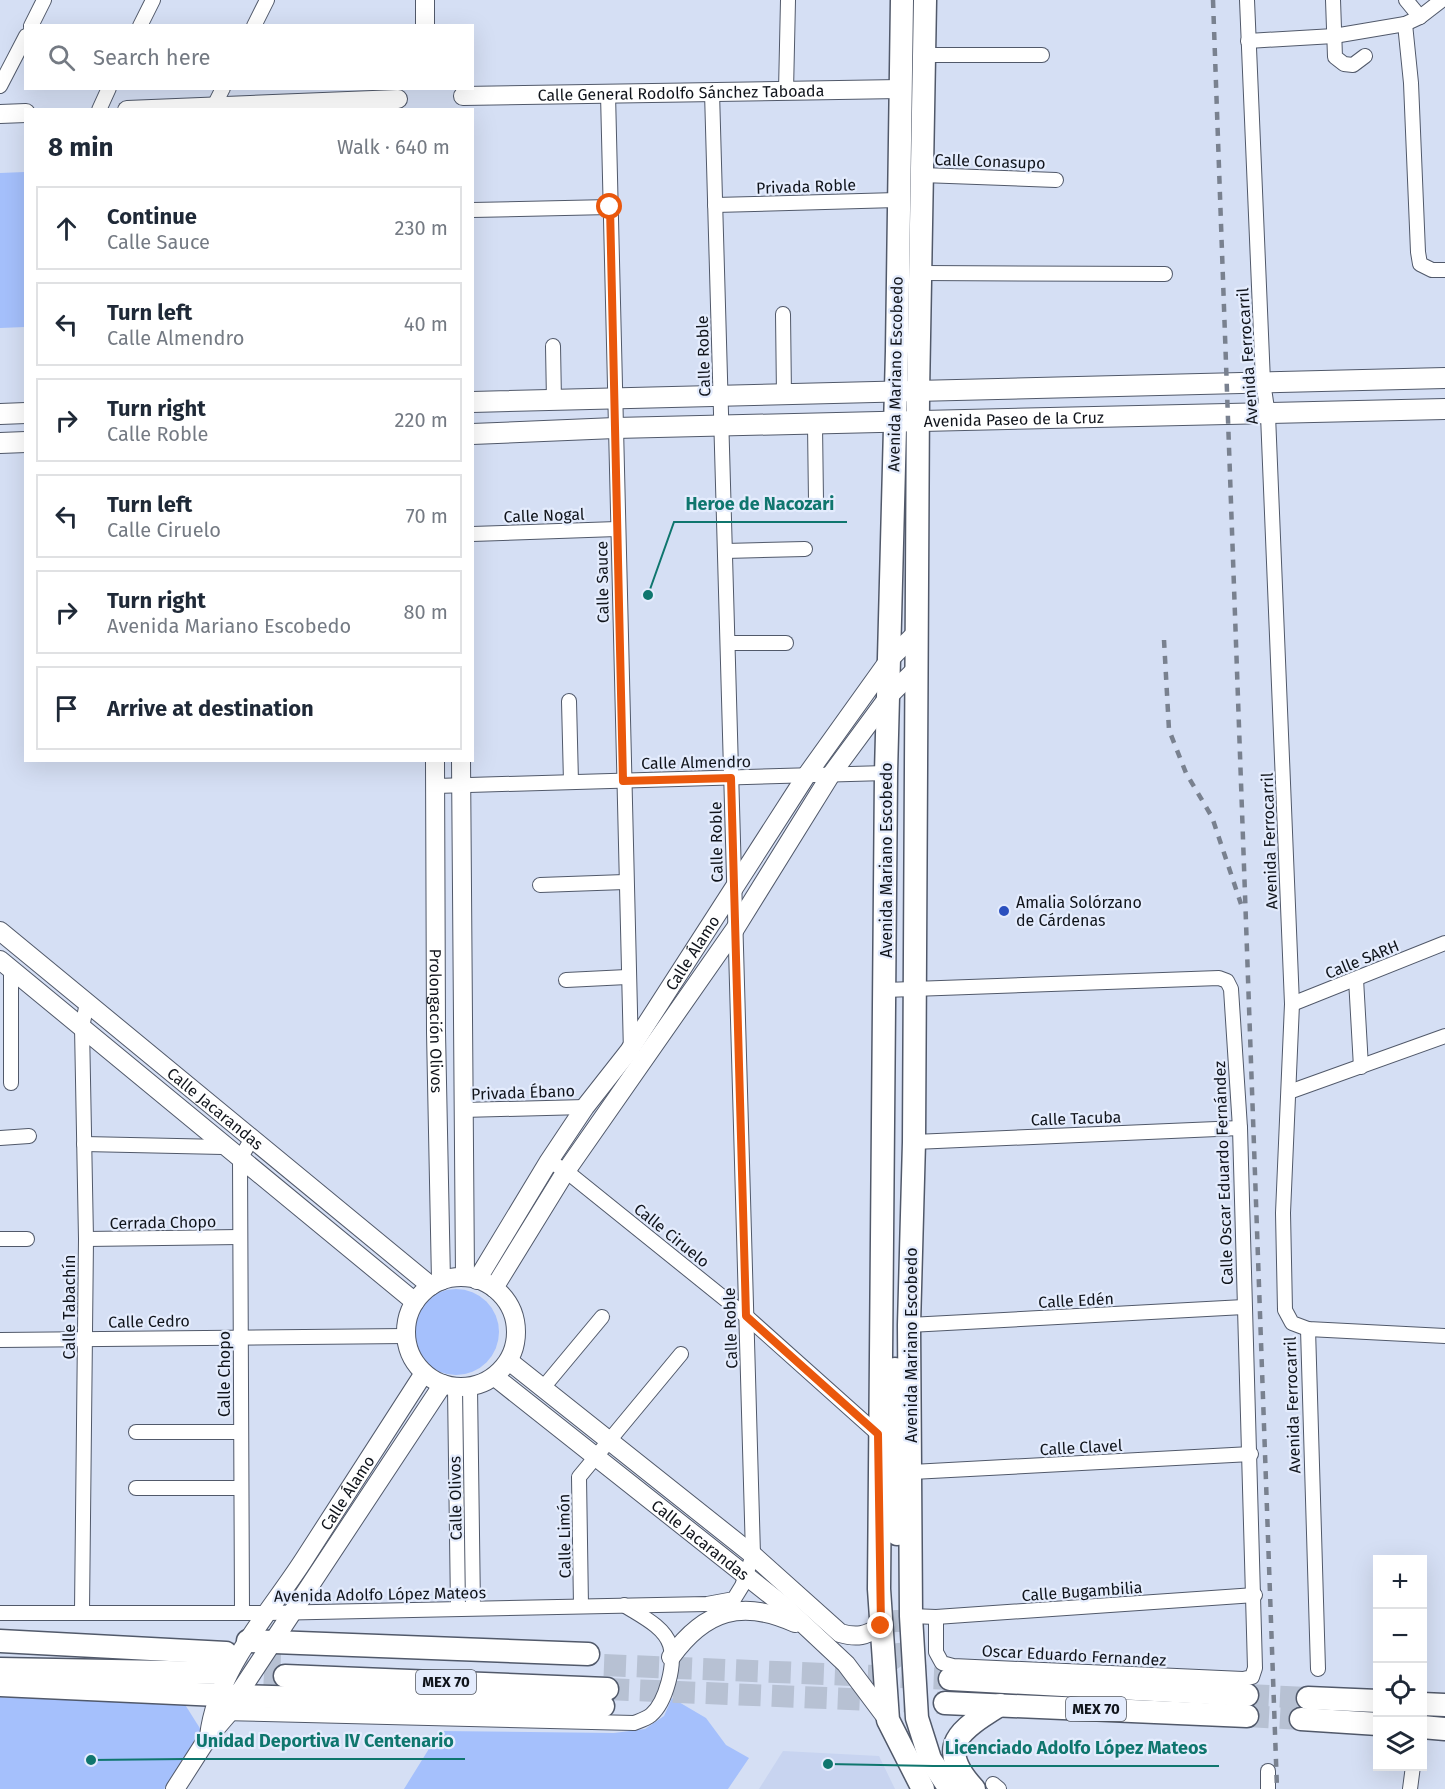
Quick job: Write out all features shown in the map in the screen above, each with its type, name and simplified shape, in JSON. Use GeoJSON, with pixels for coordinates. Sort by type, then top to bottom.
{"type":"FeatureCollection","features":[{"type":"Feature","properties":{"kind":"main road","name":"Avenida Mariano Escobedo"},"geometry":{"type":"LineString","coordinates":[[902,0],[886,773],[878,1434],[896,1617],[916,1718],[930,1759],[950,1789]]}},
{"type":"Feature","properties":{"kind":"main road","name":"Avenida Mariano Escobedo"},"geometry":{"type":"LineString","coordinates":[[888,1720],[896,1617],[912,1472],[909,1325],[914,1142],[918,393],[922,273],[925,0]]}},
{"type":"Feature","properties":{"kind":"main road","name":"Avenida Paseo de la Cruz"},"geometry":{"type":"LineString","coordinates":[[474,402],[918,393],[1445,378]]}},
{"type":"Feature","properties":{"kind":"main road","name":"Avenida Paseo de la Cruz"},"geometry":{"type":"LineString","coordinates":[[474,434],[615,428],[894,424],[1445,409]]}},
{"type":"Feature","properties":{"kind":"main road"},"geometry":{"type":"LineString","coordinates":[[0,414],[24,413]]}},
{"type":"Feature","properties":{"kind":"main road"},"geometry":{"type":"LineString","coordinates":[[0,442],[24,442]]}},
{"type":"Feature","properties":{"kind":"main road"},"geometry":{"type":"LineString","coordinates":[[896,1617],[896,1284],[911,1242]]}},
{"type":"Feature","properties":{"kind":"main road"},"geometry":{"type":"LineString","coordinates":[[0,1641],[224,1690]]}},
{"type":"Feature","properties":{"kind":"main road"},"geometry":{"type":"LineString","coordinates":[[248,1641],[283,1658],[596,1660]]}},
{"type":"Feature","properties":{"kind":"main road","name":"MEX 70"},"geometry":{"type":"LineString","coordinates":[[224,1690],[605,1698],[283,1658]]}},
{"type":"Feature","properties":{"kind":"main road"},"geometry":{"type":"LineString","coordinates":[[0,1669],[224,1690]]}},
{"type":"Feature","properties":{"kind":"main road","name":"MEX 70"},"geometry":{"type":"LineString","coordinates":[[950,1679],[1248,1696]]}},
{"type":"Feature","properties":{"kind":"main road"},"geometry":{"type":"LineString","coordinates":[[0,1685],[224,1690]]}},
{"type":"Feature","properties":{"kind":"main road","name":"MEX 70"},"geometry":{"type":"LineString","coordinates":[[945,1703],[999,1705],[1248,1696]]}},
{"type":"Feature","properties":{"kind":"main road"},"geometry":{"type":"LineString","coordinates":[[1373,1701],[1304,1708],[1373,1723]]}},
{"type":"Feature","properties":{"kind":"main road"},"geometry":{"type":"LineString","coordinates":[[1427,1704],[1445,1705]]}},
{"type":"Feature","properties":{"kind":"main road"},"geometry":{"type":"LineString","coordinates":[[989,1788],[956,1767],[953,1756],[955,1744],[963,1731],[999,1705]]}},
{"type":"Feature","properties":{"kind":"main road"},"geometry":{"type":"LineString","coordinates":[[888,1720],[923,1789]]}},
{"type":"Feature","properties":{"kind":"main road"},"geometry":{"type":"LineString","coordinates":[[1427,1727],[1445,1729]]}},
{"type":"Feature","properties":{"kind":"street"},"geometry":{"type":"LineString","coordinates":[[32,24],[44,0]]}},
{"type":"Feature","properties":{"kind":"street"},"geometry":{"type":"LineString","coordinates":[[141,24],[153,0]]}},
{"type":"Feature","properties":{"kind":"street"},"geometry":{"type":"LineString","coordinates":[[255,24],[267,0]]}},
{"type":"Feature","properties":{"kind":"street"},"geometry":{"type":"LineString","coordinates":[[425,0],[425,24]]}},
{"type":"Feature","properties":{"kind":"street"},"geometry":{"type":"LineString","coordinates":[[786,91],[788,0]]}},
{"type":"Feature","properties":{"kind":"street","name":"Avenida Ferrocarril"},"geometry":{"type":"LineString","coordinates":[[1246,0],[1263,382],[1268,415],[1292,1004],[1282,1213],[1285,1310],[1292,1323],[1308,1329],[1318,1669]]}},
{"type":"Feature","properties":{"kind":"street"},"geometry":{"type":"LineString","coordinates":[[1333,0],[1334,52],[1344,64],[1353,65],[1365,56]]}},
{"type":"Feature","properties":{"kind":"street"},"geometry":{"type":"LineString","coordinates":[[1406,0],[1420,17]]}},
{"type":"Feature","properties":{"kind":"street"},"geometry":{"type":"LineString","coordinates":[[1248,42],[1334,36],[1406,24],[1420,17],[1442,0]]}},
{"type":"Feature","properties":{"kind":"street"},"geometry":{"type":"LineString","coordinates":[[1406,24],[1417,188],[1418,252],[1420,264],[1432,270],[1445,270]]}},
{"type":"Feature","properties":{"kind":"street"},"geometry":{"type":"LineString","coordinates":[[0,86],[24,40]]}},
{"type":"Feature","properties":{"kind":"street"},"geometry":{"type":"LineString","coordinates":[[924,55],[1041,55]]}},
{"type":"Feature","properties":{"kind":"street","name":"Calle General Rodolfo Sánchez Taboada"},"geometry":{"type":"LineString","coordinates":[[461,98],[900,89]]}},
{"type":"Feature","properties":{"kind":"street"},"geometry":{"type":"LineString","coordinates":[[100,108],[108,90]]}},
{"type":"Feature","properties":{"kind":"street"},"geometry":{"type":"LineString","coordinates":[[214,106],[222,90]]}},
{"type":"Feature","properties":{"kind":"street","name":"Calle Roble"},"geometry":{"type":"LineString","coordinates":[[712,92],[753,1555]]}},
{"type":"Feature","properties":{"kind":"street","name":"Calle Sauce"},"geometry":{"type":"LineString","coordinates":[[608,94],[627,977],[634,1058]]}},
{"type":"Feature","properties":{"kind":"street"},"geometry":{"type":"LineString","coordinates":[[170,108],[249,107],[399,99]]}},
{"type":"Feature","properties":{"kind":"street"},"geometry":{"type":"LineString","coordinates":[[0,114],[24,113]]}},
{"type":"Feature","properties":{"kind":"street","name":"Calle Conasupo"},"geometry":{"type":"LineString","coordinates":[[922,175],[1056,180]]}},
{"type":"Feature","properties":{"kind":"street","name":"Privada Roble"},"geometry":{"type":"LineString","coordinates":[[715,205],[897,200]]}},
{"type":"Feature","properties":{"kind":"street"},"geometry":{"type":"LineString","coordinates":[[474,210],[610,207]]}},
{"type":"Feature","properties":{"kind":"street"},"geometry":{"type":"LineString","coordinates":[[922,273],[1166,274]]}},
{"type":"Feature","properties":{"kind":"street"},"geometry":{"type":"LineString","coordinates":[[783,314],[784,396]]}},
{"type":"Feature","properties":{"kind":"street"},"geometry":{"type":"LineString","coordinates":[[553,346],[554,401]]}},
{"type":"Feature","properties":{"kind":"street"},"geometry":{"type":"LineString","coordinates":[[815,425],[816,501]]}},
{"type":"Feature","properties":{"kind":"street","name":"Calle Nogal"},"geometry":{"type":"LineString","coordinates":[[474,534],[617,530]]}},
{"type":"Feature","properties":{"kind":"street"},"geometry":{"type":"LineString","coordinates":[[725,551],[805,549]]}},
{"type":"Feature","properties":{"kind":"street","name":"Calle Álamo"},"geometry":{"type":"LineString","coordinates":[[494,1288],[734,889],[806,776],[889,660],[916,633]]}},
{"type":"Feature","properties":{"kind":"street"},"geometry":{"type":"LineString","coordinates":[[728,643],[786,643]]}},
{"type":"Feature","properties":{"kind":"street","name":"Calle Álamo"},"geometry":{"type":"LineString","coordinates":[[471,1278],[585,1107],[634,1058],[735,929],[830,776],[889,696],[917,668]]}},
{"type":"Feature","properties":{"kind":"street"},"geometry":{"type":"LineString","coordinates":[[569,701],[571,782]]}},
{"type":"Feature","properties":{"kind":"street","name":"Prolongación Olivos"},"geometry":{"type":"LineString","coordinates":[[435,762],[436,1284]]}},
{"type":"Feature","properties":{"kind":"street","name":"Prolongación Olivos"},"geometry":{"type":"LineString","coordinates":[[461,762],[462,1110],[471,1278]]}},
{"type":"Feature","properties":{"kind":"street","name":"Calle Almendro"},"geometry":{"type":"LineString","coordinates":[[436,786],[886,773]]}},
{"type":"Feature","properties":{"kind":"street"},"geometry":{"type":"LineString","coordinates":[[540,885],[625,882]]}},
{"type":"Feature","properties":{"kind":"street","name":"Calle Jacarandas"},"geometry":{"type":"LineString","coordinates":[[0,931],[251,1140],[436,1284]]}},
{"type":"Feature","properties":{"kind":"street","name":"Calle SARH"},"geometry":{"type":"LineString","coordinates":[[1292,1004],[1445,943]]}},
{"type":"Feature","properties":{"kind":"street"},"geometry":{"type":"LineString","coordinates":[[6,965],[11,1083]]}},
{"type":"Feature","properties":{"kind":"street","name":"Calle Jacarandas"},"geometry":{"type":"LineString","coordinates":[[6,965],[223,1147],[415,1302]]}},
{"type":"Feature","properties":{"kind":"street"},"geometry":{"type":"LineString","coordinates":[[566,980],[627,977]]}},
{"type":"Feature","properties":{"kind":"street","name":"Calle Oscar Eduardo Fernández"},"geometry":{"type":"LineString","coordinates":[[915,990],[1218,978],[1227,981],[1231,989],[1240,1128],[1255,1596],[1255,1668],[1248,1696]]}},
{"type":"Feature","properties":{"kind":"street"},"geometry":{"type":"LineString","coordinates":[[1356,979],[1361,1067]]}},
{"type":"Feature","properties":{"kind":"street"},"geometry":{"type":"LineString","coordinates":[[885,990],[915,990]]}},
{"type":"Feature","properties":{"kind":"street","name":"Calle Tabachín"},"geometry":{"type":"LineString","coordinates":[[82,1611],[86,1239],[82,1027],[87,1003]]}},
{"type":"Feature","properties":{"kind":"street"},"geometry":{"type":"LineString","coordinates":[[436,1032],[462,1032]]}},
{"type":"Feature","properties":{"kind":"street"},"geometry":{"type":"LineString","coordinates":[[1289,1092],[1445,1036]]}},
{"type":"Feature","properties":{"kind":"street","name":"Privada Ébano"},"geometry":{"type":"LineString","coordinates":[[462,1110],[585,1107]]}},
{"type":"Feature","properties":{"kind":"street","name":"Calle Tacuba"},"geometry":{"type":"LineString","coordinates":[[914,1142],[1240,1128]]}},
{"type":"Feature","properties":{"kind":"street"},"geometry":{"type":"LineString","coordinates":[[0,1138],[29,1136]]}},
{"type":"Feature","properties":{"kind":"street"},"geometry":{"type":"LineString","coordinates":[[240,1159],[251,1140]]}},
{"type":"Feature","properties":{"kind":"street"},"geometry":{"type":"LineString","coordinates":[[84,1144],[223,1147]]}},
{"type":"Feature","properties":{"kind":"street","name":"Calle Chopo"},"geometry":{"type":"LineString","coordinates":[[240,1159],[242,1611]]}},
{"type":"Feature","properties":{"kind":"street","name":"Calle Ciruelo"},"geometry":{"type":"LineString","coordinates":[[549,1161],[566,1171],[746,1316],[878,1434]]}},
{"type":"Feature","properties":{"kind":"street","name":"Cerrada Chopo"},"geometry":{"type":"LineString","coordinates":[[86,1239],[240,1236]]}},
{"type":"Feature","properties":{"kind":"street"},"geometry":{"type":"LineString","coordinates":[[0,1239],[27,1239]]}},
{"type":"Feature","properties":{"kind":"street"},"geometry":{"type":"LineString","coordinates":[[471,1278],[494,1288],[506,1299],[514,1314],[517,1329],[515,1346],[509,1361],[495,1377],[456,1386],[424,1373],[411,1356],[406,1335],[409,1315],[415,1302],[436,1284],[471,1278]]}},
{"type":"Feature","properties":{"kind":"street","name":"Calle Edén"},"geometry":{"type":"LineString","coordinates":[[909,1325],[1244,1307]]}},
{"type":"Feature","properties":{"kind":"street"},"geometry":{"type":"LineString","coordinates":[[543,1389],[602,1317]]}},
{"type":"Feature","properties":{"kind":"street"},"geometry":{"type":"LineString","coordinates":[[1308,1329],[1445,1336]]}},
{"type":"Feature","properties":{"kind":"street","name":"Calle Cedro"},"geometry":{"type":"LineString","coordinates":[[0,1340],[406,1335]]}},
{"type":"Feature","properties":{"kind":"street","name":"Calle Limón"},"geometry":{"type":"LineString","coordinates":[[581,1606],[579,1477],[681,1354]]}},
{"type":"Feature","properties":{"kind":"street","name":"Calle Jacarandas"},"geometry":{"type":"LineString","coordinates":[[509,1361],[753,1555],[840,1633],[857,1637],[870,1633],[896,1617]]}},
{"type":"Feature","properties":{"kind":"street","name":"Calle Álamo"},"geometry":{"type":"LineString","coordinates":[[224,1690],[248,1641],[424,1373]]}},
{"type":"Feature","properties":{"kind":"street","name":"Calle Jacarandas"},"geometry":{"type":"LineString","coordinates":[[495,1377],[746,1575],[815,1633],[846,1664],[888,1720]]}},
{"type":"Feature","properties":{"kind":"street","name":"Calle Álamo"},"geometry":{"type":"LineString","coordinates":[[224,1690],[283,1658],[293,1612],[456,1386]]}},
{"type":"Feature","properties":{"kind":"street","name":"Calle Olivos"},"geometry":{"type":"LineString","coordinates":[[456,1386],[458,1608]]}},
{"type":"Feature","properties":{"kind":"street","name":"Calle Olivos"},"geometry":{"type":"LineString","coordinates":[[456,1386],[473,1608]]}},
{"type":"Feature","properties":{"kind":"street"},"geometry":{"type":"LineString","coordinates":[[135,1432],[241,1432]]}},
{"type":"Feature","properties":{"kind":"street","name":"Calle Clavel"},"geometry":{"type":"LineString","coordinates":[[912,1472],[1251,1454]]}},
{"type":"Feature","properties":{"kind":"street"},"geometry":{"type":"LineString","coordinates":[[136,1488],[242,1488]]}},
{"type":"Feature","properties":{"kind":"street"},"geometry":{"type":"LineString","coordinates":[[746,1575],[753,1555]]}},
{"type":"Feature","properties":{"kind":"street","name":"Avenida Adolfo López Mateos"},"geometry":{"type":"LineString","coordinates":[[0,1613],[82,1611],[268,1613],[707,1604],[734,1599],[746,1575]]}},
{"type":"Feature","properties":{"kind":"street","name":"Calle Bugambilia"},"geometry":{"type":"LineString","coordinates":[[896,1617],[936,1617],[1255,1596]]}},
{"type":"Feature","properties":{"kind":"street"},"geometry":{"type":"LineString","coordinates":[[175,1789],[209,1736],[224,1690],[634,1723],[652,1714],[664,1694],[671,1657],[670,1644],[661,1632],[624,1605]]}},
{"type":"Feature","properties":{"kind":"street"},"geometry":{"type":"LineString","coordinates":[[671,1657],[691,1632],[703,1623],[732,1611],[764,1611],[815,1633]]}},
{"type":"Feature","properties":{"kind":"street","name":"Oscar Eduardo Fernandez"},"geometry":{"type":"LineString","coordinates":[[936,1617],[936,1652],[942,1663],[952,1666],[1243,1679],[1248,1696]]}},
{"type":"Feature","properties":{"kind":"street"},"geometry":{"type":"LineString","coordinates":[[1268,1771],[1268,1789]]}},
{"type":"Feature","properties":{"kind":"street"},"geometry":{"type":"LineString","coordinates":[[1410,1789],[1412,1771]]}},
{"type":"Feature","properties":{"kind":"shaded area"},"geometry":{"type":"Polygon","coordinates":[[[24,172],[24,327],[0,328],[0,173],[24,172]]]}},
{"type":"Feature","properties":{"kind":"shaded area"},"geometry":{"type":"Polygon","coordinates":[[[456,1289],[473,1292],[487,1301],[496,1315],[499,1332],[496,1349],[487,1363],[473,1372],[456,1375],[439,1372],[425,1363],[416,1349],[413,1332],[416,1315],[425,1301],[439,1292],[456,1289]]]}},
{"type":"Feature","properties":{"kind":"shaded area"},"geometry":{"type":"Polygon","coordinates":[[[0,1697],[184,1703],[201,1730],[164,1789],[0,1789],[0,1697]]]}},
{"type":"Feature","properties":{"kind":"shaded area"},"geometry":{"type":"Polygon","coordinates":[[[672,1698],[706,1718],[726,1745],[749,1758],[728,1789],[404,1789],[440,1731],[614,1733],[645,1729],[664,1716],[672,1698]]]}},
{"type":"Feature","properties":{"kind":"shaded area"},"geometry":{"type":"Polygon","coordinates":[[[783,1751],[879,1756],[895,1789],[759,1789],[783,1751]]]}},
{"type":"Feature","properties":{"kind":"tunnel"},"geometry":{"type":"LineString","coordinates":[[897,1610],[899,1650],[902,1659],[914,1672],[924,1676]]}},
{"type":"Feature","properties":{"kind":"tunnel"},"geometry":{"type":"LineString","coordinates":[[226,1653],[291,1655]]}},
{"type":"Feature","properties":{"kind":"tunnel"},"geometry":{"type":"LineString","coordinates":[[604,1665],[950,1679]]}},
{"type":"Feature","properties":{"kind":"tunnel"},"geometry":{"type":"LineString","coordinates":[[231,1673],[285,1676]]}},
{"type":"Feature","properties":{"kind":"tunnel"},"geometry":{"type":"LineString","coordinates":[[607,1689],[945,1703]]}},
{"type":"Feature","properties":{"kind":"tunnel"},"geometry":{"type":"LineString","coordinates":[[1247,1695],[1308,1698]]}},
{"type":"Feature","properties":{"kind":"tunnel"},"geometry":{"type":"LineString","coordinates":[[1247,1716],[1301,1719]]}},
{"type":"Feature","properties":{"kind":"railway"},"geometry":{"type":"LineString","coordinates":[[1213,0],[1277,1789]]}},
{"type":"Feature","properties":{"kind":"railway"},"geometry":{"type":"LineString","coordinates":[[1164,640],[1169,730],[1186,773],[1212,817],[1241,904]]}},
{"type":"Feature","properties":{"kind":"place","name":"Heroe de Nacozari"},"geometry":{"type":"Point","coordinates":[648,595]}},
{"type":"Feature","properties":{"kind":"place","name":"Amalia Solórzano de Cárdenas"},"geometry":{"type":"Point","coordinates":[1004,911]}},
{"type":"Feature","properties":{"kind":"place","name":"Unidad Deportiva IV Centenario"},"geometry":{"type":"Point","coordinates":[91,1760]}},
{"type":"Feature","properties":{"kind":"place","name":"Licenciado Adolfo López Mateos"},"geometry":{"type":"Point","coordinates":[828,1764]}},
{"type":"Feature","properties":{"kind":"route"},"geometry":{"type":"LineString","coordinates":[[610,207],[623,781],[731,778],[746,1316],[878,1434],[881,1626]]}}]}
